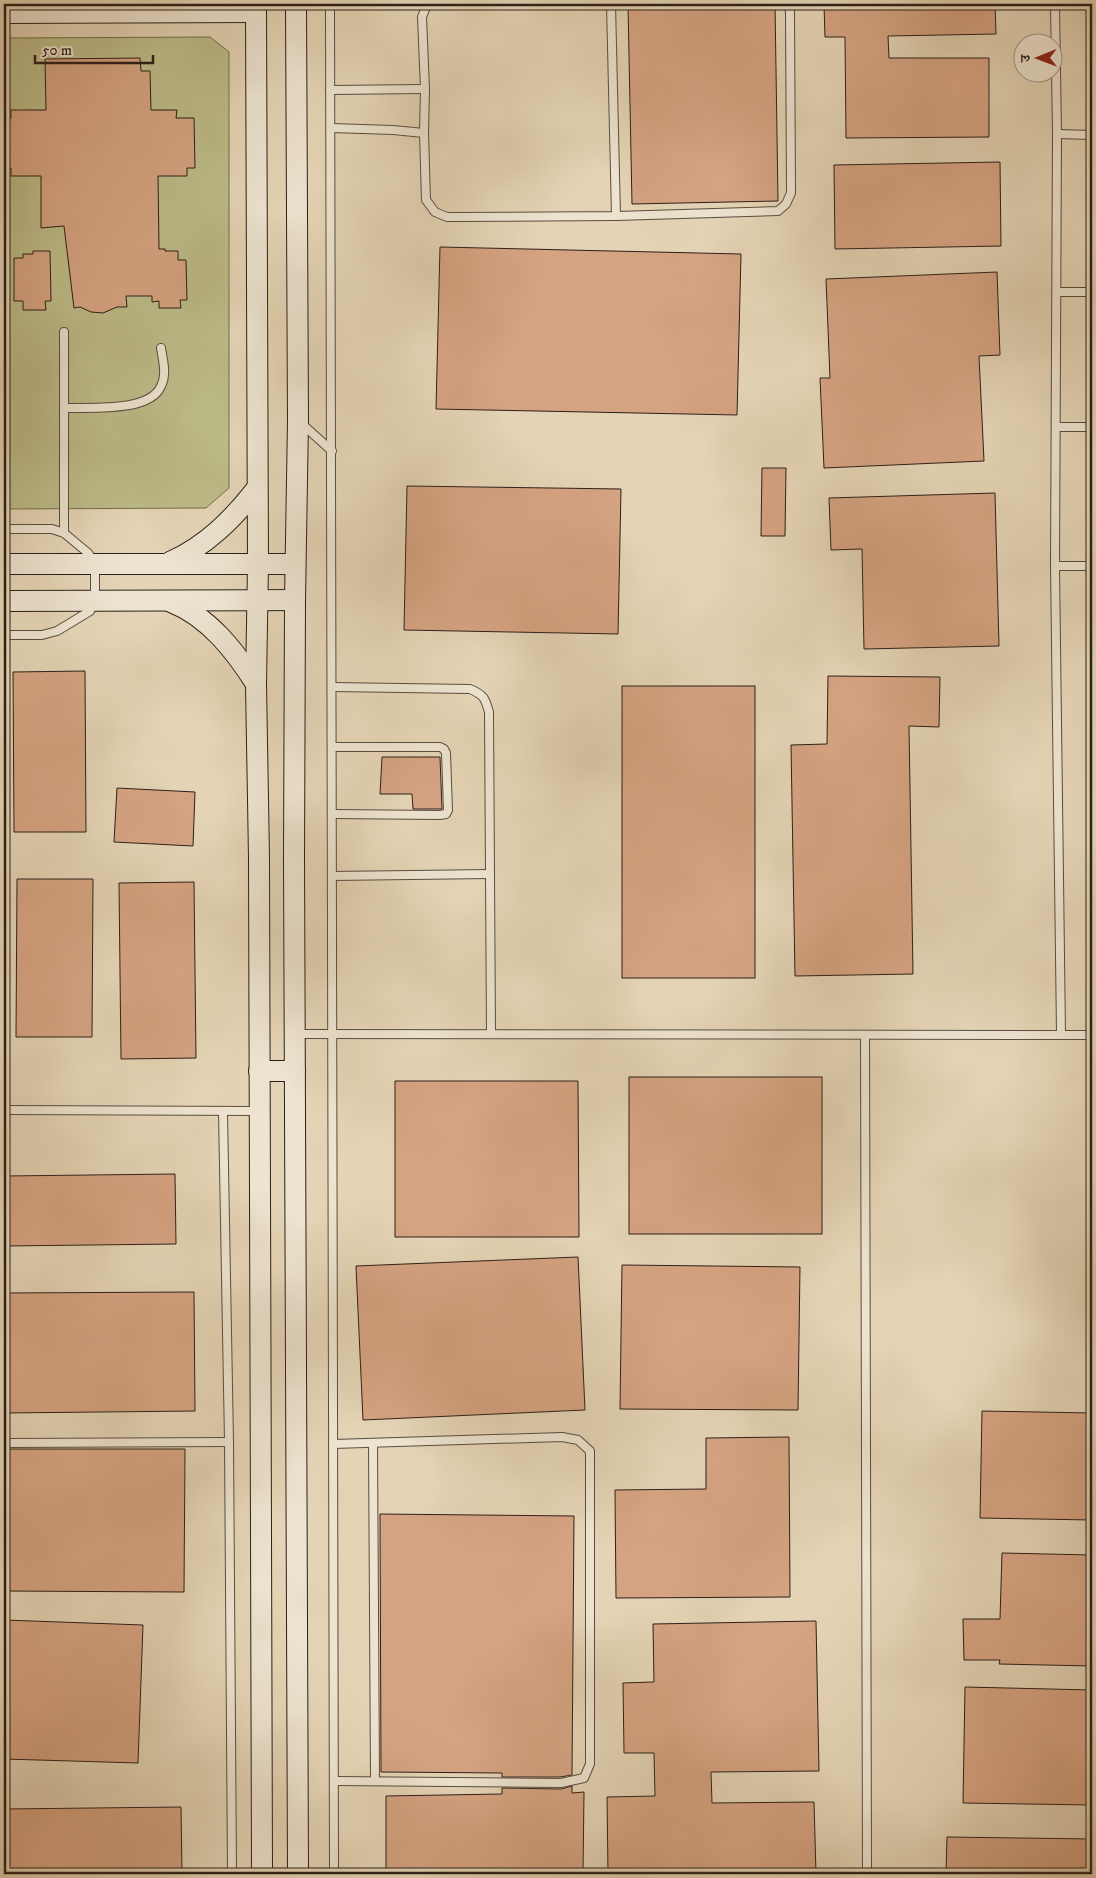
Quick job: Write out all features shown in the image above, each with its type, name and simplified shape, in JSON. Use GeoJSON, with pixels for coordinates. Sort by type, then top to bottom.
{"type":"FeatureCollection","features":[{"type":"Feature","properties":{"kind":"street"},"geometry":{"type":"LineString","coordinates":[[296,4],[298,422],[295,564],[295,1071],[298,1874]]}},
{"type":"Feature","properties":{"kind":"street"},"geometry":{"type":"LineString","coordinates":[[4,13],[256,8],[258,565],[256,684],[260,1111],[262,1874]]}},
{"type":"Feature","properties":{"kind":"street"},"geometry":{"type":"LineString","coordinates":[[166,564],[202,545],[227,522],[257,488]]}},
{"type":"Feature","properties":{"kind":"street"},"geometry":{"type":"LineString","coordinates":[[4,564],[295,564]]}},
{"type":"Feature","properties":{"kind":"street"},"geometry":{"type":"LineString","coordinates":[[165,600],[183,607],[206,624],[234,651],[256,684]]}},
{"type":"Feature","properties":{"kind":"street"},"geometry":{"type":"LineString","coordinates":[[4,601],[295,600]]}},
{"type":"Feature","properties":{"kind":"street"},"geometry":{"type":"LineString","coordinates":[[259,1071],[295,1071]]}},
{"type":"Feature","properties":{"kind":"lane"},"geometry":{"type":"LineString","coordinates":[[330,4],[334,1874]]}},
{"type":"Feature","properties":{"kind":"lane"},"geometry":{"type":"LineString","coordinates":[[427,4],[422,18],[426,200],[435,212],[447,217],[616,216],[778,212],[786,204],[791,193],[790,12],[788,4]]}},
{"type":"Feature","properties":{"kind":"lane"},"geometry":{"type":"LineString","coordinates":[[612,4],[616,216]]}},
{"type":"Feature","properties":{"kind":"lane"},"geometry":{"type":"LineString","coordinates":[[1055,4],[1058,134],[1055,566],[1061,1034]]}},
{"type":"Feature","properties":{"kind":"lane"},"geometry":{"type":"LineString","coordinates":[[330,90],[425,89]]}},
{"type":"Feature","properties":{"kind":"lane"},"geometry":{"type":"LineString","coordinates":[[331,128],[424,133]]}},
{"type":"Feature","properties":{"kind":"lane"},"geometry":{"type":"LineString","coordinates":[[1058,134],[1092,135]]}},
{"type":"Feature","properties":{"kind":"lane"},"geometry":{"type":"LineString","coordinates":[[1057,292],[1092,292]]}},
{"type":"Feature","properties":{"kind":"lane"},"geometry":{"type":"LineString","coordinates":[[64,332],[64,533]]}},
{"type":"Feature","properties":{"kind":"lane"},"geometry":{"type":"LineString","coordinates":[[64,408],[125,406],[140,403],[152,397],[161,388],[164,377],[161,348]]}},
{"type":"Feature","properties":{"kind":"lane"},"geometry":{"type":"LineString","coordinates":[[298,422],[332,451]]}},
{"type":"Feature","properties":{"kind":"lane"},"geometry":{"type":"LineString","coordinates":[[1056,426],[1092,427]]}},
{"type":"Feature","properties":{"kind":"lane"},"geometry":{"type":"LineString","coordinates":[[4,529],[52,529],[64,533],[88,553],[95,563],[95,601],[90,611],[57,631],[42,635],[4,635]]}},
{"type":"Feature","properties":{"kind":"lane"},"geometry":{"type":"LineString","coordinates":[[1055,566],[1092,566]]}},
{"type":"Feature","properties":{"kind":"lane"},"geometry":{"type":"LineString","coordinates":[[332,687],[470,689],[486,699],[489,712],[491,1034]]}},
{"type":"Feature","properties":{"kind":"lane"},"geometry":{"type":"LineString","coordinates":[[332,747],[440,747],[444,749],[446,753],[448,810],[446,814],[440,815],[332,814]]}},
{"type":"Feature","properties":{"kind":"lane"},"geometry":{"type":"LineString","coordinates":[[332,876],[490,874]]}},
{"type":"Feature","properties":{"kind":"lane"},"geometry":{"type":"LineString","coordinates":[[295,1034],[1092,1035]]}},
{"type":"Feature","properties":{"kind":"lane"},"geometry":{"type":"LineString","coordinates":[[865,1035],[867,1874]]}},
{"type":"Feature","properties":{"kind":"lane"},"geometry":{"type":"LineString","coordinates":[[4,1110],[260,1111]]}},
{"type":"Feature","properties":{"kind":"lane"},"geometry":{"type":"LineString","coordinates":[[223,1112],[229,1442],[232,1874]]}},
{"type":"Feature","properties":{"kind":"lane"},"geometry":{"type":"LineString","coordinates":[[333,1444],[562,1437],[578,1440],[590,1451],[590,1764],[584,1778],[561,1783],[334,1781]]}},
{"type":"Feature","properties":{"kind":"lane"},"geometry":{"type":"LineString","coordinates":[[4,1443],[229,1442]]}},
{"type":"Feature","properties":{"kind":"lane"},"geometry":{"type":"LineString","coordinates":[[373,1443],[375,1781]]}},
{"type":"Feature","properties":{"kind":"shaded area"},"geometry":{"type":"Polygon","coordinates":[[[210,37],[229,52],[229,488],[206,508],[4,509],[4,38],[210,37]]]}},
{"type":"Feature","properties":{"kind":"building"},"geometry":{"type":"Polygon","coordinates":[[[775,4],[778,201],[632,204],[628,5],[775,4]]]}},
{"type":"Feature","properties":{"kind":"building"},"geometry":{"type":"Polygon","coordinates":[[[824,4],[995,4],[996,34],[888,36],[889,58],[989,58],[989,137],[846,138],[845,37],[825,37],[824,4]]]}},
{"type":"Feature","properties":{"kind":"building"},"geometry":{"type":"Polygon","coordinates":[[[140,58],[141,71],[150,71],[151,110],[177,110],[176,118],[194,118],[195,168],[187,168],[187,176],[158,176],[159,249],[178,251],[178,260],[186,260],[187,300],[180,300],[181,308],[159,308],[159,301],[152,302],[152,296],[126,296],[127,307],[117,307],[103,313],[91,312],[80,307],[74,308],[64,226],[41,228],[41,176],[11,176],[11,168],[4,168],[4,119],[11,118],[11,110],[46,110],[45,59],[140,58]]]}},
{"type":"Feature","properties":{"kind":"building"},"geometry":{"type":"Polygon","coordinates":[[[1000,162],[1001,246],[835,249],[834,165],[1000,162]]]}},
{"type":"Feature","properties":{"kind":"building"},"geometry":{"type":"Polygon","coordinates":[[[440,247],[741,254],[737,415],[436,409],[440,247]]]}},
{"type":"Feature","properties":{"kind":"building"},"geometry":{"type":"Polygon","coordinates":[[[33,251],[50,251],[51,301],[45,301],[46,310],[23,310],[23,301],[14,301],[14,258],[23,258],[23,254],[33,254],[33,251]]]}},
{"type":"Feature","properties":{"kind":"building"},"geometry":{"type":"Polygon","coordinates":[[[997,272],[1000,355],[979,356],[984,461],[824,468],[820,378],[830,378],[826,279],[997,272]]]}},
{"type":"Feature","properties":{"kind":"building"},"geometry":{"type":"Polygon","coordinates":[[[762,468],[786,468],[785,536],[761,536],[762,468]]]}},
{"type":"Feature","properties":{"kind":"building"},"geometry":{"type":"Polygon","coordinates":[[[407,486],[621,489],[618,634],[404,630],[407,486]]]}},
{"type":"Feature","properties":{"kind":"building"},"geometry":{"type":"Polygon","coordinates":[[[995,493],[999,646],[864,649],[862,549],[831,550],[829,498],[995,493]]]}},
{"type":"Feature","properties":{"kind":"building"},"geometry":{"type":"Polygon","coordinates":[[[85,671],[86,832],[14,832],[13,672],[85,671]]]}},
{"type":"Feature","properties":{"kind":"building"},"geometry":{"type":"Polygon","coordinates":[[[828,676],[940,677],[939,727],[909,726],[913,974],[795,976],[791,745],[827,744],[828,676]]]}},
{"type":"Feature","properties":{"kind":"building"},"geometry":{"type":"Polygon","coordinates":[[[622,686],[755,686],[755,978],[622,978],[622,686]]]}},
{"type":"Feature","properties":{"kind":"building"},"geometry":{"type":"Polygon","coordinates":[[[382,757],[440,757],[442,809],[413,809],[412,794],[380,794],[382,757]]]}},
{"type":"Feature","properties":{"kind":"building"},"geometry":{"type":"Polygon","coordinates":[[[117,788],[195,792],[193,846],[114,842],[117,788]]]}},
{"type":"Feature","properties":{"kind":"building"},"geometry":{"type":"Polygon","coordinates":[[[17,879],[93,879],[92,1037],[16,1037],[17,879]]]}},
{"type":"Feature","properties":{"kind":"building"},"geometry":{"type":"Polygon","coordinates":[[[194,882],[196,1058],[121,1059],[119,883],[194,882]]]}},
{"type":"Feature","properties":{"kind":"building"},"geometry":{"type":"Polygon","coordinates":[[[629,1077],[822,1077],[822,1234],[629,1234],[629,1077]]]}},
{"type":"Feature","properties":{"kind":"building"},"geometry":{"type":"Polygon","coordinates":[[[395,1081],[578,1081],[579,1237],[395,1237],[395,1081]]]}},
{"type":"Feature","properties":{"kind":"building"},"geometry":{"type":"Polygon","coordinates":[[[175,1174],[176,1244],[5,1246],[5,1176],[175,1174]]]}},
{"type":"Feature","properties":{"kind":"building"},"geometry":{"type":"Polygon","coordinates":[[[578,1257],[585,1410],[363,1420],[356,1266],[578,1257]]]}},
{"type":"Feature","properties":{"kind":"building"},"geometry":{"type":"Polygon","coordinates":[[[622,1265],[800,1267],[798,1410],[620,1409],[622,1265]]]}},
{"type":"Feature","properties":{"kind":"building"},"geometry":{"type":"Polygon","coordinates":[[[194,1292],[195,1411],[4,1413],[4,1293],[194,1292]]]}},
{"type":"Feature","properties":{"kind":"building"},"geometry":{"type":"Polygon","coordinates":[[[982,1411],[1092,1413],[1092,1520],[980,1518],[982,1411]]]}},
{"type":"Feature","properties":{"kind":"building"},"geometry":{"type":"Polygon","coordinates":[[[789,1437],[790,1597],[616,1598],[615,1490],[706,1489],[706,1438],[789,1437]]]}},
{"type":"Feature","properties":{"kind":"building"},"geometry":{"type":"Polygon","coordinates":[[[5,1449],[185,1449],[184,1592],[4,1591],[5,1449]]]}},
{"type":"Feature","properties":{"kind":"building"},"geometry":{"type":"Polygon","coordinates":[[[380,1514],[574,1516],[572,1775],[560,1777],[502,1777],[502,1773],[381,1772],[380,1514]]]}},
{"type":"Feature","properties":{"kind":"building"},"geometry":{"type":"Polygon","coordinates":[[[1002,1553],[1092,1555],[1092,1666],[999,1664],[1000,1660],[964,1660],[963,1619],[1000,1619],[1002,1553]]]}},
{"type":"Feature","properties":{"kind":"building"},"geometry":{"type":"Polygon","coordinates":[[[4,1620],[143,1625],[138,1763],[4,1759],[4,1620]]]}},
{"type":"Feature","properties":{"kind":"building"},"geometry":{"type":"Polygon","coordinates":[[[816,1621],[819,1771],[711,1772],[712,1803],[814,1802],[816,1874],[608,1874],[607,1797],[655,1796],[654,1753],[624,1753],[623,1683],[654,1682],[653,1624],[816,1621]]]}},
{"type":"Feature","properties":{"kind":"building"},"geometry":{"type":"Polygon","coordinates":[[[965,1687],[1092,1690],[1092,1805],[963,1803],[965,1687]]]}},
{"type":"Feature","properties":{"kind":"building"},"geometry":{"type":"Polygon","coordinates":[[[572,1786],[572,1793],[584,1792],[583,1874],[386,1874],[386,1796],[502,1794],[502,1788],[561,1789],[572,1786]]]}},
{"type":"Feature","properties":{"kind":"building"},"geometry":{"type":"Polygon","coordinates":[[[181,1807],[182,1874],[5,1874],[4,1809],[181,1807]]]}},
{"type":"Feature","properties":{"kind":"building"},"geometry":{"type":"Polygon","coordinates":[[[947,1837],[1092,1839],[1092,1874],[946,1874],[947,1837]]]}}]}
